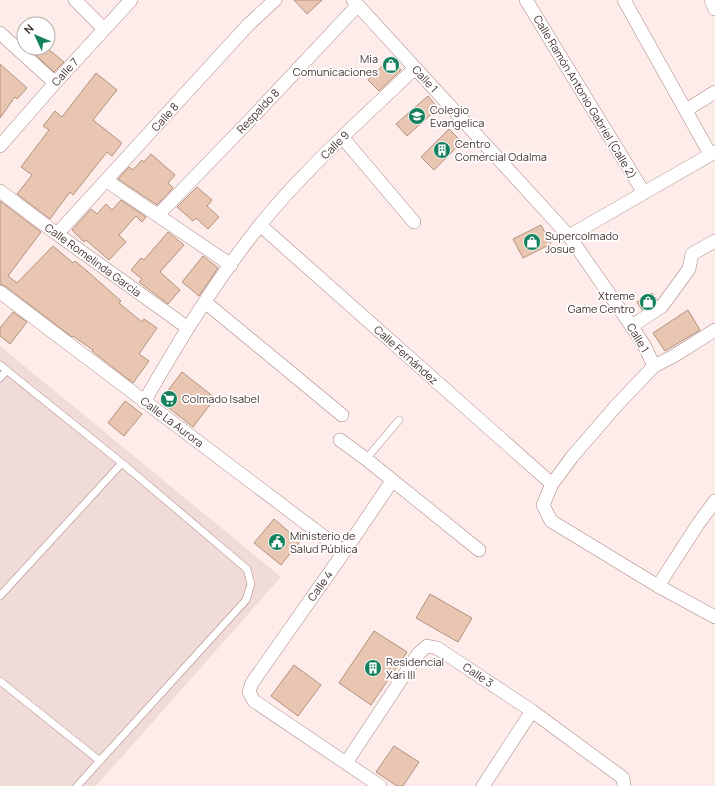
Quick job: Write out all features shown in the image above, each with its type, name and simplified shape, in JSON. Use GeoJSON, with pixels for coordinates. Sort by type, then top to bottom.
{"type":"FeatureCollection","features":[{"type":"Feature","properties":{"kind":"street"},"geometry":{"type":"LineString","coordinates":[[75,0],[104,29]]}},
{"type":"Feature","properties":{"kind":"street","name":"Calle 7"},"geometry":{"type":"LineString","coordinates":[[0,146],[131,0]]}},
{"type":"Feature","properties":{"kind":"street","name":"Calle 8"},"geometry":{"type":"LineString","coordinates":[[57,234],[248,25],[275,0]]}},
{"type":"Feature","properties":{"kind":"street","name":"Calle Ramón Antonio Gabriel (Calle 2)"},"geometry":{"type":"LineString","coordinates":[[526,0],[644,193]]}},
{"type":"Feature","properties":{"kind":"street"},"geometry":{"type":"LineString","coordinates":[[568,236],[713,153],[686,110],[624,0]]}},
{"type":"Feature","properties":{"kind":"street"},"geometry":{"type":"LineString","coordinates":[[711,0],[715,9]]}},
{"type":"Feature","properties":{"kind":"street","name":"Calle 1"},"geometry":{"type":"LineString","coordinates":[[355,3],[540,203],[568,236],[632,326],[644,345],[654,366],[572,456],[552,484],[543,505],[551,521],[658,586],[715,617]]}},
{"type":"Feature","properties":{"kind":"street","name":"Respaldo 8"},"geometry":{"type":"LineString","coordinates":[[158,215],[250,120],[355,3]]}},
{"type":"Feature","properties":{"kind":"street"},"geometry":{"type":"LineString","coordinates":[[0,33],[55,83]]}},
{"type":"Feature","properties":{"kind":"street","name":"Calle 9"},"geometry":{"type":"LineString","coordinates":[[231,265],[260,225],[293,188],[342,137],[415,68]]}},
{"type":"Feature","properties":{"kind":"street"},"geometry":{"type":"LineString","coordinates":[[686,110],[715,92]]}},
{"type":"Feature","properties":{"kind":"street"},"geometry":{"type":"LineString","coordinates":[[342,137],[414,222]]}},
{"type":"Feature","properties":{"kind":"street"},"geometry":{"type":"LineString","coordinates":[[107,180],[231,265],[188,328],[144,402]]}},
{"type":"Feature","properties":{"kind":"street","name":"Calle Romelinda García"},"geometry":{"type":"LineString","coordinates":[[0,191],[188,328]]}},
{"type":"Feature","properties":{"kind":"street","name":"Calle Fernández"},"geometry":{"type":"LineString","coordinates":[[260,225],[552,484]]}},
{"type":"Feature","properties":{"kind":"street"},"geometry":{"type":"LineString","coordinates":[[632,326],[662,306],[689,269],[692,254],[715,241]]}},
{"type":"Feature","properties":{"kind":"street","name":"Calle La Aurora"},"geometry":{"type":"LineString","coordinates":[[0,292],[344,552]]}},
{"type":"Feature","properties":{"kind":"street"},"geometry":{"type":"LineString","coordinates":[[205,302],[342,415]]}},
{"type":"Feature","properties":{"kind":"street"},"geometry":{"type":"LineString","coordinates":[[654,366],[715,330]]}},
{"type":"Feature","properties":{"kind":"street"},"geometry":{"type":"LineString","coordinates":[[340,440],[366,459],[478,550]]}},
{"type":"Feature","properties":{"kind":"street","name":"Calle 4"},"geometry":{"type":"LineString","coordinates":[[346,763],[254,701],[250,692],[252,684],[392,481]]}},
{"type":"Feature","properties":{"kind":"street"},"geometry":{"type":"LineString","coordinates":[[658,586],[698,524],[715,501]]}},
{"type":"Feature","properties":{"kind":"street","name":"Calle 3"},"geometry":{"type":"LineString","coordinates":[[346,763],[418,654],[427,646],[437,648],[532,712],[623,782]]}},
{"type":"Feature","properties":{"kind":"street"},"geometry":{"type":"LineString","coordinates":[[483,786],[532,712]]}},
{"type":"Feature","properties":{"kind":"street"},"geometry":{"type":"LineString","coordinates":[[346,763],[380,786]]}},
{"type":"Feature","properties":{"kind":"lane"},"geometry":{"type":"LineString","coordinates":[[0,365],[122,463],[247,569],[251,584],[246,600],[77,786]]}},
{"type":"Feature","properties":{"kind":"lane"},"geometry":{"type":"LineString","coordinates":[[0,378],[7,370]]}},
{"type":"Feature","properties":{"kind":"lane"},"geometry":{"type":"LineString","coordinates":[[366,459],[399,420]]}},
{"type":"Feature","properties":{"kind":"lane"},"geometry":{"type":"LineString","coordinates":[[0,596],[122,463]]}},
{"type":"Feature","properties":{"kind":"lane"},"geometry":{"type":"LineString","coordinates":[[0,681],[100,761]]}},
{"type":"Feature","properties":{"kind":"shaded area"},"geometry":{"type":"Polygon","coordinates":[[[0,346],[281,577],[96,786],[0,786],[0,346]]]}},
{"type":"Feature","properties":{"kind":"building"},"geometry":{"type":"Polygon","coordinates":[[[294,0],[322,0],[307,14],[294,0]]]}},
{"type":"Feature","properties":{"kind":"building"},"geometry":{"type":"Polygon","coordinates":[[[56,55],[64,62],[54,72],[37,56],[56,55]]]}},
{"type":"Feature","properties":{"kind":"building"},"geometry":{"type":"Polygon","coordinates":[[[390,58],[401,70],[379,91],[368,80],[390,58]]]}},
{"type":"Feature","properties":{"kind":"building"},"geometry":{"type":"Polygon","coordinates":[[[0,64],[27,88],[17,99],[15,97],[0,118],[0,64]]]}},
{"type":"Feature","properties":{"kind":"building"},"geometry":{"type":"Polygon","coordinates":[[[96,73],[117,90],[93,120],[122,143],[112,156],[107,152],[73,195],[70,192],[50,219],[17,194],[32,175],[21,167],[49,130],[43,126],[55,111],[62,117],[96,73]]]}},
{"type":"Feature","properties":{"kind":"building","name":"Colegio Evangelica"},"geometry":{"type":"Polygon","coordinates":[[[428,96],[438,108],[407,136],[396,124],[428,96]]]}},
{"type":"Feature","properties":{"kind":"building","name":"Centro Comercial Odalma"},"geometry":{"type":"Polygon","coordinates":[[[449,129],[462,142],[434,170],[421,157],[449,129]]]}},
{"type":"Feature","properties":{"kind":"building"},"geometry":{"type":"Polygon","coordinates":[[[151,154],[175,175],[168,183],[173,188],[157,205],[118,179],[129,167],[133,170],[142,160],[144,162],[151,154]]]}},
{"type":"Feature","properties":{"kind":"building"},"geometry":{"type":"Polygon","coordinates":[[[197,187],[212,200],[207,206],[219,217],[208,229],[196,218],[193,221],[177,207],[197,187]]]}},
{"type":"Feature","properties":{"kind":"building"},"geometry":{"type":"Polygon","coordinates":[[[121,200],[146,217],[142,222],[136,216],[119,235],[126,242],[109,260],[86,240],[84,242],[72,230],[91,209],[97,214],[106,204],[112,210],[121,200]]]}},
{"type":"Feature","properties":{"kind":"building"},"geometry":{"type":"Polygon","coordinates":[[[0,201],[41,232],[8,276],[17,283],[53,246],[73,263],[75,261],[87,271],[121,301],[119,303],[142,322],[144,319],[157,328],[139,354],[149,361],[133,383],[92,351],[93,350],[73,336],[72,337],[5,286],[0,284],[0,201]]]}},
{"type":"Feature","properties":{"kind":"building","name":"Supercolmado Josue"},"geometry":{"type":"Polygon","coordinates":[[[541,225],[551,244],[523,258],[513,239],[541,225]]]}},
{"type":"Feature","properties":{"kind":"building"},"geometry":{"type":"Polygon","coordinates":[[[168,232],[184,245],[160,272],[180,290],[168,304],[139,282],[142,279],[131,270],[141,258],[144,260],[168,232]]]}},
{"type":"Feature","properties":{"kind":"building"},"geometry":{"type":"Polygon","coordinates":[[[203,256],[218,268],[199,296],[182,282],[203,256]]]}},
{"type":"Feature","properties":{"kind":"building","name":"Xtreme Game Centro"},"geometry":{"type":"Polygon","coordinates":[[[652,293],[657,300],[642,310],[637,302],[652,293]]]}},
{"type":"Feature","properties":{"kind":"building"},"geometry":{"type":"Polygon","coordinates":[[[688,310],[700,330],[665,351],[653,333],[688,310]]]}},
{"type":"Feature","properties":{"kind":"building"},"geometry":{"type":"Polygon","coordinates":[[[13,312],[27,322],[10,344],[0,336],[0,328],[13,312]]]}},
{"type":"Feature","properties":{"kind":"building"},"geometry":{"type":"Polygon","coordinates":[[[182,372],[215,398],[193,427],[160,401],[182,372]]]}},
{"type":"Feature","properties":{"kind":"building"},"geometry":{"type":"Polygon","coordinates":[[[125,401],[142,414],[124,436],[108,423],[125,401]]]}},
{"type":"Feature","properties":{"kind":"building","name":"Ministerio de Salud Pública"},"geometry":{"type":"Polygon","coordinates":[[[274,519],[300,541],[281,565],[254,543],[274,519]]]}},
{"type":"Feature","properties":{"kind":"building"},"geometry":{"type":"Polygon","coordinates":[[[430,594],[472,618],[458,642],[416,618],[430,594]]]}},
{"type":"Feature","properties":{"kind":"building","name":"Residencial Xari III"},"geometry":{"type":"Polygon","coordinates":[[[374,631],[407,652],[371,705],[339,683],[374,631]]]}},
{"type":"Feature","properties":{"kind":"building"},"geometry":{"type":"Polygon","coordinates":[[[294,665],[321,685],[298,716],[271,696],[294,665]]]}},
{"type":"Feature","properties":{"kind":"building"},"geometry":{"type":"Polygon","coordinates":[[[394,746],[419,762],[403,786],[397,786],[376,772],[394,746]]]}},
{"type":"Feature","properties":{"kind":"place","name":"Mia Comunicaciones"},"geometry":{"type":"Point","coordinates":[391,65]}},
{"type":"Feature","properties":{"kind":"place","name":"Colegio Evangelica"},"geometry":{"type":"Point","coordinates":[417,116]}},
{"type":"Feature","properties":{"kind":"place","name":"Centro Comercial Odalma"},"geometry":{"type":"Point","coordinates":[442,150]}},
{"type":"Feature","properties":{"kind":"place","name":"Supercolmado Josue"},"geometry":{"type":"Point","coordinates":[532,242]}},
{"type":"Feature","properties":{"kind":"place","name":"Xtreme Game Centro"},"geometry":{"type":"Point","coordinates":[648,302]}},
{"type":"Feature","properties":{"kind":"place","name":"Colmado Isabel"},"geometry":{"type":"Point","coordinates":[169,399]}},
{"type":"Feature","properties":{"kind":"place","name":"Ministerio de Salud Pública"},"geometry":{"type":"Point","coordinates":[277,542]}},
{"type":"Feature","properties":{"kind":"place","name":"Residencial Xari III"},"geometry":{"type":"Point","coordinates":[373,668]}}]}
